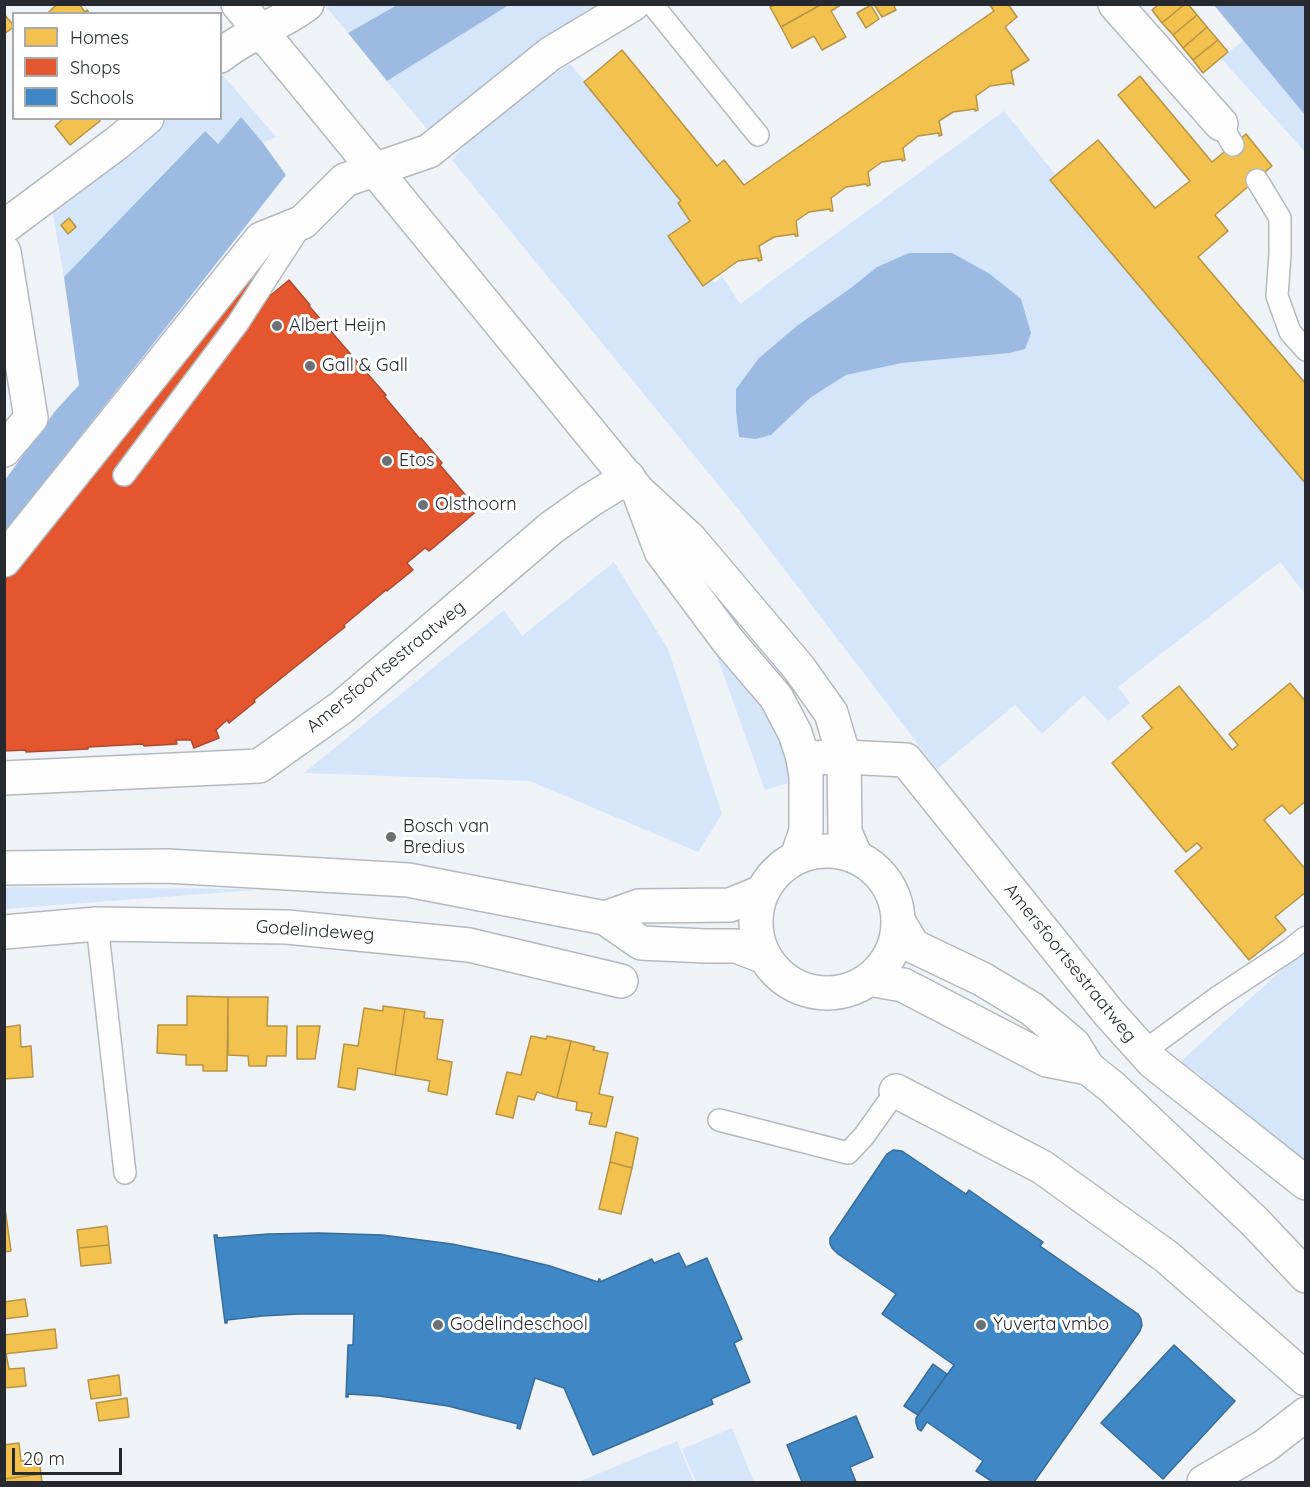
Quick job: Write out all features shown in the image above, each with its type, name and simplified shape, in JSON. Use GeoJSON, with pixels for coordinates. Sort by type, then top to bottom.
{"type":"FeatureCollection","features":[{"type":"Feature","properties":{"kind":"street"},"geometry":{"type":"LineString","coordinates":[[238,4],[633,484],[690,539],[799,668],[831,713],[844,757],[845,832],[855,855]]}},
{"type":"Feature","properties":{"kind":"street"},"geometry":{"type":"LineString","coordinates":[[4,560],[261,239],[303,222],[345,180],[429,151],[550,54],[633,4]]}},
{"type":"Feature","properties":{"kind":"street"},"geometry":{"type":"LineString","coordinates":[[1116,4],[1227,134]]}},
{"type":"Feature","properties":{"kind":"street"},"geometry":{"type":"LineString","coordinates":[[222,54],[232,46],[305,6]]}},
{"type":"Feature","properties":{"kind":"street"},"geometry":{"type":"LineString","coordinates":[[4,227],[145,120]]}},
{"type":"Feature","properties":{"kind":"street"},"geometry":{"type":"LineString","coordinates":[[4,252],[31,418],[4,450]]}},
{"type":"Feature","properties":{"kind":"street"},"geometry":{"type":"LineString","coordinates":[[633,484],[661,551],[728,641],[776,697],[795,733],[806,777],[806,831],[797,857]]}},
{"type":"Feature","properties":{"kind":"street","name":"Amersfoortsestraatweg"},"geometry":{"type":"LineString","coordinates":[[4,778],[259,766],[342,707],[551,528],[589,501],[633,484]]}},
{"type":"Feature","properties":{"kind":"street","name":"Amersfoortsestraatweg"},"geometry":{"type":"LineString","coordinates":[[803,758],[906,760],[1108,1012],[1143,1052],[1305,1183]]}},
{"type":"Feature","properties":{"kind":"street"},"geometry":{"type":"LineString","coordinates":[[825,850],[855,855],[882,875],[897,905],[899,922],[897,938],[891,954],[882,968],[869,980],[854,988],[820,993],[804,989],[788,981],[775,970],[759,944],[756,918],[762,892],[783,866],[797,857],[825,850]]}},
{"type":"Feature","properties":{"kind":"street"},"geometry":{"type":"LineString","coordinates":[[4,868],[167,866],[408,880],[604,918],[641,943],[736,946],[765,957]]}},
{"type":"Feature","properties":{"kind":"street"},"geometry":{"type":"LineString","coordinates":[[604,918],[639,906],[730,905],[762,892]]}},
{"type":"Feature","properties":{"kind":"street"},"geometry":{"type":"LineString","coordinates":[[899,922],[914,946],[982,979],[1032,1009],[1074,1046],[1088,1068],[1112,1087],[1255,1222],[1305,1276]]}},
{"type":"Feature","properties":{"kind":"street","name":"Godelindeweg"},"geometry":{"type":"LineString","coordinates":[[4,932],[97,924],[287,927],[469,945],[621,981]]}},
{"type":"Feature","properties":{"kind":"street"},"geometry":{"type":"LineString","coordinates":[[869,980],[903,985],[1047,1060],[1088,1068]]}},
{"type":"Feature","properties":{"kind":"street"},"geometry":{"type":"LineString","coordinates":[[896,1092],[1042,1167],[1167,1257],[1305,1379]]}},
{"type":"Feature","properties":{"kind":"street"},"geometry":{"type":"LineString","coordinates":[[1204,1482],[1265,1446],[1305,1414]]}},
{"type":"Feature","properties":{"kind":"lane"},"geometry":{"type":"LineString","coordinates":[[652,4],[758,135]]}},
{"type":"Feature","properties":{"kind":"lane"},"geometry":{"type":"LineString","coordinates":[[1257,180],[1280,218],[1277,296],[1290,332],[1305,350]]}},
{"type":"Feature","properties":{"kind":"lane"},"geometry":{"type":"LineString","coordinates":[[124,475],[238,322],[303,222]]}},
{"type":"Feature","properties":{"kind":"lane"},"geometry":{"type":"LineString","coordinates":[[97,924],[125,1173]]}},
{"type":"Feature","properties":{"kind":"lane"},"geometry":{"type":"LineString","coordinates":[[1143,1052],[1218,997],[1292,949],[1305,937]]}},
{"type":"Feature","properties":{"kind":"lane"},"geometry":{"type":"LineString","coordinates":[[718,1120],[848,1153],[864,1136],[896,1092]]}},
{"type":"Feature","properties":{"kind":"shaded area"},"geometry":{"type":"Polygon","coordinates":[[[332,4],[397,5],[348,33],[327,8],[332,4]]]}},
{"type":"Feature","properties":{"kind":"shaded area"},"geometry":{"type":"Polygon","coordinates":[[[509,5],[595,5],[509,64],[469,98],[432,135],[387,81],[509,5]]]}},
{"type":"Feature","properties":{"kind":"shaded area"},"geometry":{"type":"Polygon","coordinates":[[[1244,40],[1305,115],[1305,152],[1221,58],[1244,40]]]}},
{"type":"Feature","properties":{"kind":"shaded area"},"geometry":{"type":"Polygon","coordinates":[[[570,64],[705,218],[676,243],[715,283],[722,276],[740,304],[1004,111],[1305,473],[1305,594],[1280,562],[1118,687],[1130,703],[1108,721],[1084,695],[1042,734],[1015,705],[937,769],[739,510],[452,160],[475,134],[512,100],[570,64]],[[952,253],[877,267],[798,325],[736,389],[739,437],[771,435],[810,398],[846,375],[902,363],[1010,353],[1025,349],[952,253]]]}},
{"type":"Feature","properties":{"kind":"shaded area"},"geometry":{"type":"Polygon","coordinates":[[[222,74],[276,137],[263,143],[241,118],[218,144],[204,131],[64,277],[51,203],[149,120],[222,120],[222,74]]]}},
{"type":"Feature","properties":{"kind":"shaded area"},"geometry":{"type":"Polygon","coordinates":[[[614,562],[668,649],[722,814],[698,852],[530,781],[304,773],[504,610],[522,636],[614,562]]]}},
{"type":"Feature","properties":{"kind":"shaded area"},"geometry":{"type":"Polygon","coordinates":[[[712,643],[783,735],[795,781],[765,790],[712,643]]]}},
{"type":"Feature","properties":{"kind":"shaded area"},"geometry":{"type":"Polygon","coordinates":[[[5,888],[256,890],[5,909],[5,888]]]}},
{"type":"Feature","properties":{"kind":"shaded area"},"geometry":{"type":"Polygon","coordinates":[[[1305,949],[1305,1164],[1250,1121],[1200,1075],[1180,1062],[1305,949]]]}},
{"type":"Feature","properties":{"kind":"shaded area"},"geometry":{"type":"Polygon","coordinates":[[[732,1428],[754,1482],[696,1482],[682,1449],[732,1428]]]}},
{"type":"Feature","properties":{"kind":"shaded area"},"geometry":{"type":"Polygon","coordinates":[[[677,1441],[694,1482],[578,1482],[677,1441]]]}},
{"type":"Feature","properties":{"kind":"water"},"geometry":{"type":"Polygon","coordinates":[[[397,5],[509,5],[387,81],[348,33],[397,5]]]}},
{"type":"Feature","properties":{"kind":"water"},"geometry":{"type":"Polygon","coordinates":[[[1214,5],[1305,5],[1305,115],[1214,5]]]}},
{"type":"Feature","properties":{"kind":"water"},"geometry":{"type":"Polygon","coordinates":[[[241,117],[286,175],[5,532],[5,480],[56,410],[79,385],[64,277],[205,131],[218,144],[241,117]]]}},
{"type":"Feature","properties":{"kind":"water"},"geometry":{"type":"Polygon","coordinates":[[[909,253],[952,253],[990,274],[1021,299],[1031,333],[1025,349],[1010,353],[902,363],[846,375],[810,398],[771,435],[756,439],[739,437],[736,389],[759,358],[798,325],[877,267],[909,253]]]}},
{"type":"Feature","properties":{"kind":"building: Homes"},"geometry":{"type":"Polygon","coordinates":[[[57,4],[79,4],[85,12],[49,12],[57,4]]]}},
{"type":"Feature","properties":{"kind":"building: Homes"},"geometry":{"type":"Polygon","coordinates":[[[775,4],[822,4],[781,27],[770,7],[775,4]]]}},
{"type":"Feature","properties":{"kind":"building: Homes"},"geometry":{"type":"Polygon","coordinates":[[[822,4],[842,4],[831,11],[846,37],[822,50],[814,36],[792,48],[781,27],[822,4]]]}},
{"type":"Feature","properties":{"kind":"building: Homes"},"geometry":{"type":"Polygon","coordinates":[[[874,4],[893,4],[896,10],[882,17],[874,4]]]}},
{"type":"Feature","properties":{"kind":"building: Homes"},"geometry":{"type":"Polygon","coordinates":[[[989,4],[1008,4],[1017,17],[1005,27],[1029,60],[1011,71],[1014,85],[1011,83],[990,86],[976,96],[978,110],[953,112],[939,121],[942,135],[939,136],[939,133],[918,136],[903,148],[905,160],[882,162],[868,172],[870,185],[846,187],[831,198],[833,211],[830,209],[809,212],[796,221],[798,236],[795,234],[774,237],[759,246],[762,260],[758,261],[758,258],[738,261],[703,286],[668,236],[690,221],[678,203],[681,201],[584,82],[622,50],[717,166],[724,160],[744,185],[994,11],[989,4]]]}},
{"type":"Feature","properties":{"kind":"building: Homes"},"geometry":{"type":"Polygon","coordinates":[[[1159,4],[1185,4],[1162,23],[1152,10],[1159,4]]]}},
{"type":"Feature","properties":{"kind":"building: Homes"},"geometry":{"type":"Polygon","coordinates":[[[1188,4],[1197,15],[1173,35],[1162,23],[1188,4]]]}},
{"type":"Feature","properties":{"kind":"building: Homes"},"geometry":{"type":"Polygon","coordinates":[[[871,5],[879,19],[866,28],[857,13],[871,5]]]}},
{"type":"Feature","properties":{"kind":"building: Homes"},"geometry":{"type":"Polygon","coordinates":[[[4,14],[12,24],[12,28],[4,34],[4,14]]]}},
{"type":"Feature","properties":{"kind":"building: Homes"},"geometry":{"type":"Polygon","coordinates":[[[1197,15],[1207,27],[1183,48],[1173,35],[1197,15]]]}},
{"type":"Feature","properties":{"kind":"building: Homes"},"geometry":{"type":"Polygon","coordinates":[[[1207,27],[1218,40],[1193,60],[1183,48],[1207,27]]]}},
{"type":"Feature","properties":{"kind":"building: Homes"},"geometry":{"type":"Polygon","coordinates":[[[1218,40],[1228,52],[1203,73],[1193,60],[1218,40]]]}},
{"type":"Feature","properties":{"kind":"building: Homes"},"geometry":{"type":"Polygon","coordinates":[[[1140,76],[1212,162],[1246,134],[1272,166],[1215,215],[1228,231],[1198,257],[1306,384],[1306,484],[1050,180],[1098,140],[1155,208],[1190,181],[1118,95],[1140,76]]]}},
{"type":"Feature","properties":{"kind":"building: Homes"},"geometry":{"type":"Polygon","coordinates":[[[62,120],[100,121],[70,145],[55,126],[62,120]]]}},
{"type":"Feature","properties":{"kind":"building: Homes"},"geometry":{"type":"Polygon","coordinates":[[[69,218],[76,227],[68,234],[61,225],[69,218]]]}},
{"type":"Feature","properties":{"kind":"building: Homes"},"geometry":{"type":"Polygon","coordinates":[[[1290,683],[1306,702],[1306,801],[1290,814],[1282,805],[1264,820],[1306,870],[1306,892],[1275,917],[1286,930],[1249,960],[1175,871],[1202,848],[1197,843],[1186,852],[1112,763],[1152,728],[1142,716],[1179,686],[1232,750],[1238,745],[1229,734],[1290,683]]]}},
{"type":"Feature","properties":{"kind":"building: Homes"},"geometry":{"type":"Polygon","coordinates":[[[187,996],[228,997],[227,1071],[203,1071],[203,1065],[186,1065],[186,1055],[157,1053],[158,1025],[187,1025],[187,996]]]}},
{"type":"Feature","properties":{"kind":"building: Homes"},"geometry":{"type":"Polygon","coordinates":[[[228,997],[268,997],[267,1026],[287,1026],[286,1056],[267,1056],[266,1066],[249,1066],[248,1056],[228,1055],[228,997]]]}},
{"type":"Feature","properties":{"kind":"building: Homes"},"geometry":{"type":"Polygon","coordinates":[[[383,1006],[405,1009],[395,1075],[358,1068],[355,1090],[338,1087],[344,1044],[358,1046],[364,1008],[383,1011],[383,1006]]]}},
{"type":"Feature","properties":{"kind":"building: Homes"},"geometry":{"type":"Polygon","coordinates":[[[405,1009],[425,1012],[424,1018],[443,1020],[437,1059],[452,1062],[447,1095],[428,1091],[430,1081],[395,1075],[405,1009]]]}},
{"type":"Feature","properties":{"kind":"building: Homes"},"geometry":{"type":"Polygon","coordinates":[[[4,1024],[6,1027],[20,1025],[21,1047],[31,1046],[33,1077],[4,1079],[4,1024]]]}},
{"type":"Feature","properties":{"kind":"building: Homes"},"geometry":{"type":"Polygon","coordinates":[[[297,1026],[320,1026],[315,1059],[297,1059],[297,1026]]]}},
{"type":"Feature","properties":{"kind":"building: Homes"},"geometry":{"type":"Polygon","coordinates":[[[531,1036],[546,1039],[547,1036],[571,1041],[557,1098],[537,1092],[534,1100],[518,1096],[513,1118],[496,1114],[507,1072],[521,1075],[531,1036]]]}},
{"type":"Feature","properties":{"kind":"building: Homes"},"geometry":{"type":"Polygon","coordinates":[[[571,1041],[608,1053],[599,1094],[613,1097],[606,1127],[589,1124],[592,1113],[576,1110],[577,1102],[557,1098],[571,1041]]]}},
{"type":"Feature","properties":{"kind":"building: Homes"},"geometry":{"type":"Polygon","coordinates":[[[616,1132],[638,1138],[632,1168],[610,1162],[616,1132]]]}},
{"type":"Feature","properties":{"kind":"building: Homes"},"geometry":{"type":"Polygon","coordinates":[[[610,1162],[632,1168],[621,1214],[599,1209],[610,1162]]]}},
{"type":"Feature","properties":{"kind":"building: Homes"},"geometry":{"type":"Polygon","coordinates":[[[4,1201],[11,1251],[4,1252],[4,1201]]]}},
{"type":"Feature","properties":{"kind":"building: Homes"},"geometry":{"type":"Polygon","coordinates":[[[107,1226],[109,1245],[79,1248],[77,1230],[107,1226]]]}},
{"type":"Feature","properties":{"kind":"building: Homes"},"geometry":{"type":"Polygon","coordinates":[[[109,1245],[111,1263],[81,1266],[79,1248],[109,1245]]]}},
{"type":"Feature","properties":{"kind":"building: Homes"},"geometry":{"type":"Polygon","coordinates":[[[25,1299],[28,1316],[4,1319],[4,1302],[25,1299]]]}},
{"type":"Feature","properties":{"kind":"building: Homes"},"geometry":{"type":"Polygon","coordinates":[[[55,1329],[57,1348],[4,1354],[4,1335],[55,1329]]]}},
{"type":"Feature","properties":{"kind":"building: Homes"},"geometry":{"type":"Polygon","coordinates":[[[4,1354],[6,1354],[9,1369],[24,1368],[26,1386],[4,1388],[4,1354]]]}},
{"type":"Feature","properties":{"kind":"building: Homes"},"geometry":{"type":"Polygon","coordinates":[[[119,1375],[121,1395],[91,1399],[88,1380],[119,1375]]]}},
{"type":"Feature","properties":{"kind":"building: Homes"},"geometry":{"type":"Polygon","coordinates":[[[127,1398],[129,1417],[99,1421],[96,1403],[127,1398]]]}},
{"type":"Feature","properties":{"kind":"building: Homes"},"geometry":{"type":"Polygon","coordinates":[[[19,1443],[21,1461],[39,1459],[41,1474],[4,1479],[4,1445],[19,1443]]]}},
{"type":"Feature","properties":{"kind":"building: Homes"},"geometry":{"type":"Polygon","coordinates":[[[41,1474],[42,1482],[4,1482],[4,1479],[41,1474]]]}},
{"type":"Feature","properties":{"kind":"building: Shops"},"geometry":{"type":"Polygon","coordinates":[[[243,274],[271,295],[289,280],[442,463],[440,465],[478,510],[429,551],[425,548],[407,563],[413,570],[386,590],[229,723],[227,720],[216,730],[219,738],[194,748],[191,740],[176,740],[177,744],[26,752],[26,750],[4,751],[4,582],[243,274]]]}},
{"type":"Feature","properties":{"kind":"building: Schools"},"geometry":{"type":"Polygon","coordinates":[[[893,1150],[902,1151],[966,1194],[969,1190],[1043,1242],[1040,1246],[1138,1314],[1141,1319],[1140,1331],[1034,1482],[993,1482],[976,1471],[983,1461],[927,1422],[921,1431],[918,1429],[916,1418],[954,1365],[882,1314],[896,1294],[838,1254],[830,1244],[830,1238],[887,1154],[893,1150]]]}},
{"type":"Feature","properties":{"kind":"building: Schools"},"geometry":{"type":"Polygon","coordinates":[[[319,1233],[382,1235],[452,1244],[550,1266],[598,1282],[599,1279],[600,1282],[652,1259],[654,1263],[679,1253],[686,1267],[707,1258],[742,1339],[734,1343],[750,1382],[711,1399],[713,1404],[593,1455],[564,1388],[535,1378],[520,1429],[517,1428],[518,1424],[448,1406],[379,1396],[348,1394],[346,1397],[348,1345],[353,1345],[354,1314],[262,1316],[227,1320],[225,1323],[214,1235],[217,1235],[217,1238],[319,1233]]]}},
{"type":"Feature","properties":{"kind":"building: Schools"},"geometry":{"type":"Polygon","coordinates":[[[1174,1345],[1235,1401],[1163,1479],[1101,1423],[1174,1345]]]}},
{"type":"Feature","properties":{"kind":"building: Schools"},"geometry":{"type":"Polygon","coordinates":[[[933,1364],[947,1374],[918,1415],[904,1406],[933,1364]]]}},
{"type":"Feature","properties":{"kind":"building: Schools"},"geometry":{"type":"Polygon","coordinates":[[[856,1416],[873,1457],[850,1467],[856,1482],[802,1482],[787,1445],[856,1416]]]}},
{"type":"Feature","properties":{"kind":"place","name":"Albert Heijn"},"geometry":{"type":"Point","coordinates":[277,326]}},
{"type":"Feature","properties":{"kind":"place","name":"Gall & Gall"},"geometry":{"type":"Point","coordinates":[310,366]}},
{"type":"Feature","properties":{"kind":"place","name":"Etos"},"geometry":{"type":"Point","coordinates":[387,461]}},
{"type":"Feature","properties":{"kind":"place","name":"Olsthoorn"},"geometry":{"type":"Point","coordinates":[423,505]}},
{"type":"Feature","properties":{"kind":"place","name":"Bosch van Bredius"},"geometry":{"type":"Point","coordinates":[391,837]}},
{"type":"Feature","properties":{"kind":"place","name":"Godelindeschool"},"geometry":{"type":"Point","coordinates":[438,1325]}},
{"type":"Feature","properties":{"kind":"place","name":"Yuverta vmbo"},"geometry":{"type":"Point","coordinates":[981,1325]}}]}
